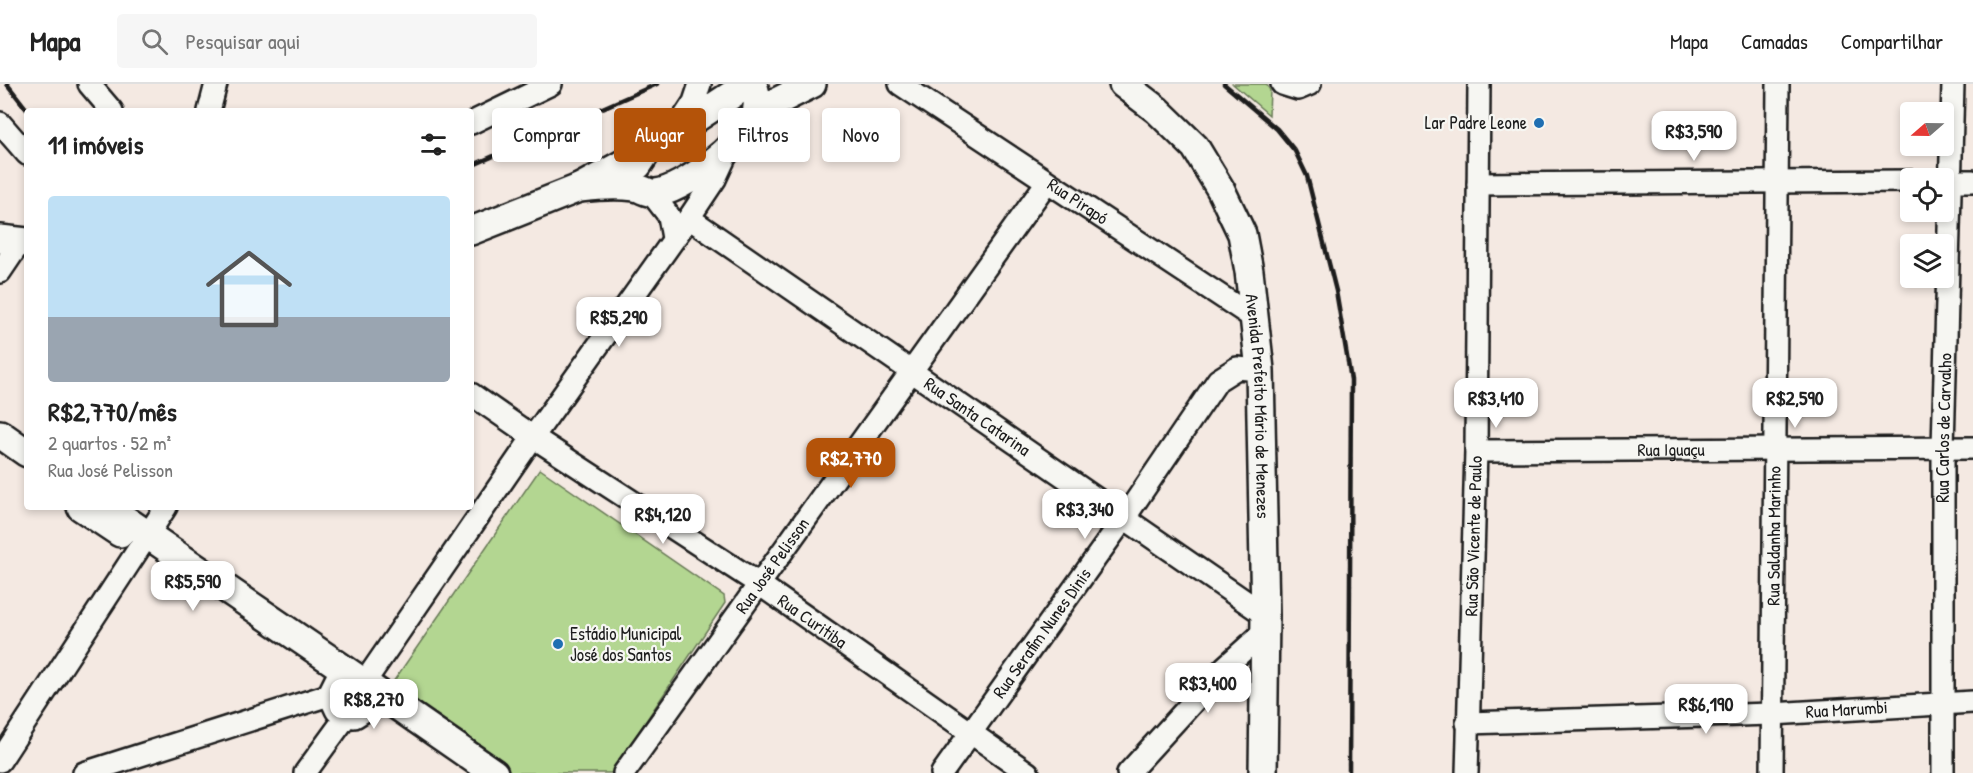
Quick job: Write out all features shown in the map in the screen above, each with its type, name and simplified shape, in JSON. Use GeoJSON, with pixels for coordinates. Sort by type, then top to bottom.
{"type":"FeatureCollection","features":[{"type":"Feature","properties":{"kind":"main road"},"geometry":{"type":"LineString","coordinates":[[706,112],[748,84]]}},
{"type":"Feature","properties":{"kind":"main road"},"geometry":{"type":"LineString","coordinates":[[753,84],[758,96],[756,108]]}},
{"type":"Feature","properties":{"kind":"main road"},"geometry":{"type":"LineString","coordinates":[[767,108],[812,84]]}},
{"type":"Feature","properties":{"kind":"main road","name":"Avenida Prefeito Mário de Menezes"},"geometry":{"type":"LineString","coordinates":[[1123,84],[1157,110],[1195,147],[1221,190],[1242,234],[1260,370],[1265,623],[1263,773]]}},
{"type":"Feature","properties":{"kind":"main road"},"geometry":{"type":"LineString","coordinates":[[579,188],[605,185],[648,191],[670,190],[692,179],[718,156]]}},
{"type":"Feature","properties":{"kind":"main road"},"geometry":{"type":"LineString","coordinates":[[474,230],[579,188],[626,162]]}},
{"type":"Feature","properties":{"kind":"main road"},"geometry":{"type":"LineString","coordinates":[[639,162],[638,164],[648,191]]}},
{"type":"Feature","properties":{"kind":"main road"},"geometry":{"type":"LineString","coordinates":[[0,434],[24,451]]}},
{"type":"Feature","properties":{"kind":"main road"},"geometry":{"type":"LineString","coordinates":[[0,452],[24,469]]}},
{"type":"Feature","properties":{"kind":"main road"},"geometry":{"type":"LineString","coordinates":[[86,510],[143,541],[375,712],[465,773]]}},
{"type":"Feature","properties":{"kind":"main road"},"geometry":{"type":"LineString","coordinates":[[110,510],[143,541]]}},
{"type":"Feature","properties":{"kind":"main road"},"geometry":{"type":"LineString","coordinates":[[352,693],[494,773]]}},
{"type":"Feature","properties":{"kind":"street"},"geometry":{"type":"LineString","coordinates":[[89,84],[109,108]]}},
{"type":"Feature","properties":{"kind":"street"},"geometry":{"type":"LineString","coordinates":[[210,108],[216,84]]}},
{"type":"Feature","properties":{"kind":"street"},"geometry":{"type":"LineString","coordinates":[[474,122],[551,84]]}},
{"type":"Feature","properties":{"kind":"street"},"geometry":{"type":"LineString","coordinates":[[690,108],[700,84]]}},
{"type":"Feature","properties":{"kind":"street","name":"Rua Pirapó"},"geometry":{"type":"LineString","coordinates":[[900,84],[1254,318]]}},
{"type":"Feature","properties":{"kind":"street","name":"Rua São Vicente de Paulo"},"geometry":{"type":"LineString","coordinates":[[1467,773],[1476,451],[1479,84]]}},
{"type":"Feature","properties":{"kind":"street","name":"Rua Saldanha Marinho"},"geometry":{"type":"LineString","coordinates":[[1772,773],[1778,84]]}},
{"type":"Feature","properties":{"kind":"street","name":"Rua Carlos de Carvalho"},"geometry":{"type":"LineString","coordinates":[[1948,168],[1953,84]]}},
{"type":"Feature","properties":{"kind":"street"},"geometry":{"type":"LineString","coordinates":[[0,123],[24,151]]}},
{"type":"Feature","properties":{"kind":"street"},"geometry":{"type":"LineString","coordinates":[[305,773],[352,693],[689,218],[715,179],[723,162]]}},
{"type":"Feature","properties":{"kind":"street"},"geometry":{"type":"LineString","coordinates":[[1478,184],[1900,181]]}},
{"type":"Feature","properties":{"kind":"street"},"geometry":{"type":"LineString","coordinates":[[1954,181],[1973,181]]}},
{"type":"Feature","properties":{"kind":"street","name":"Rua José Pelisson"},"geometry":{"type":"LineString","coordinates":[[624,773],[1047,182]]}},
{"type":"Feature","properties":{"kind":"street"},"geometry":{"type":"LineString","coordinates":[[648,191],[669,216],[673,238]]}},
{"type":"Feature","properties":{"kind":"street","name":"Rua Santa Catarina"},"geometry":{"type":"LineString","coordinates":[[689,218],[1125,517],[1265,623]]}},
{"type":"Feature","properties":{"kind":"street","name":"Rua Carlos de Carvalho"},"geometry":{"type":"LineString","coordinates":[[1943,773],[1943,447],[1946,222]]}},
{"type":"Feature","properties":{"kind":"street"},"geometry":{"type":"LineString","coordinates":[[0,272],[16,240]]}},
{"type":"Feature","properties":{"kind":"street","name":"Rua Serafim Nunes Dinis"},"geometry":{"type":"LineString","coordinates":[[942,773],[1125,517],[1218,380],[1237,368],[1260,370]]}},
{"type":"Feature","properties":{"kind":"street","name":"Rua Curitiba"},"geometry":{"type":"LineString","coordinates":[[474,396],[759,584],[1028,773]]}},
{"type":"Feature","properties":{"kind":"street","name":"Rua Iguaçu"},"geometry":{"type":"LineString","coordinates":[[1476,451],[1775,447],[1973,448]]}},
{"type":"Feature","properties":{"kind":"street"},"geometry":{"type":"LineString","coordinates":[[0,761],[164,510]]}},
{"type":"Feature","properties":{"kind":"street"},"geometry":{"type":"LineString","coordinates":[[1128,773],[1265,623]]}},
{"type":"Feature","properties":{"kind":"street"},"geometry":{"type":"LineString","coordinates":[[84,773],[352,693]]}},
{"type":"Feature","properties":{"kind":"street","name":"Rua Marumbi"},"geometry":{"type":"LineString","coordinates":[[1467,723],[1772,714],[1973,702]]}},
{"type":"Feature","properties":{"kind":"green space"},"geometry":{"type":"Polygon","coordinates":[[[1233,84],[1266,84],[1270,90],[1269,115],[1233,84]]]}},
{"type":"Feature","properties":{"kind":"green space","name":"Estádio Municipal José dos Santos"},"geometry":{"type":"Polygon","coordinates":[[[540,469],[724,596],[725,603],[611,773],[507,773],[392,695],[391,685],[540,469]]]}},
{"type":"Feature","properties":{"kind":"railway"},"geometry":{"type":"LineString","coordinates":[[7,84],[26,108]]}},
{"type":"Feature","properties":{"kind":"railway"},"geometry":{"type":"LineString","coordinates":[[474,165],[657,84]]}},
{"type":"Feature","properties":{"kind":"railway"},"geometry":{"type":"LineString","coordinates":[[1224,84],[1277,129],[1295,151],[1307,176],[1336,291],[1351,380],[1349,773]]}},
{"type":"Feature","properties":{"kind":"place","name":"Lar Padre Leone"},"geometry":{"type":"Point","coordinates":[1539,123]}},
{"type":"Feature","properties":{"kind":"place","name":"Estádio Municipal José dos Santos"},"geometry":{"type":"Point","coordinates":[558,644]}}]}
